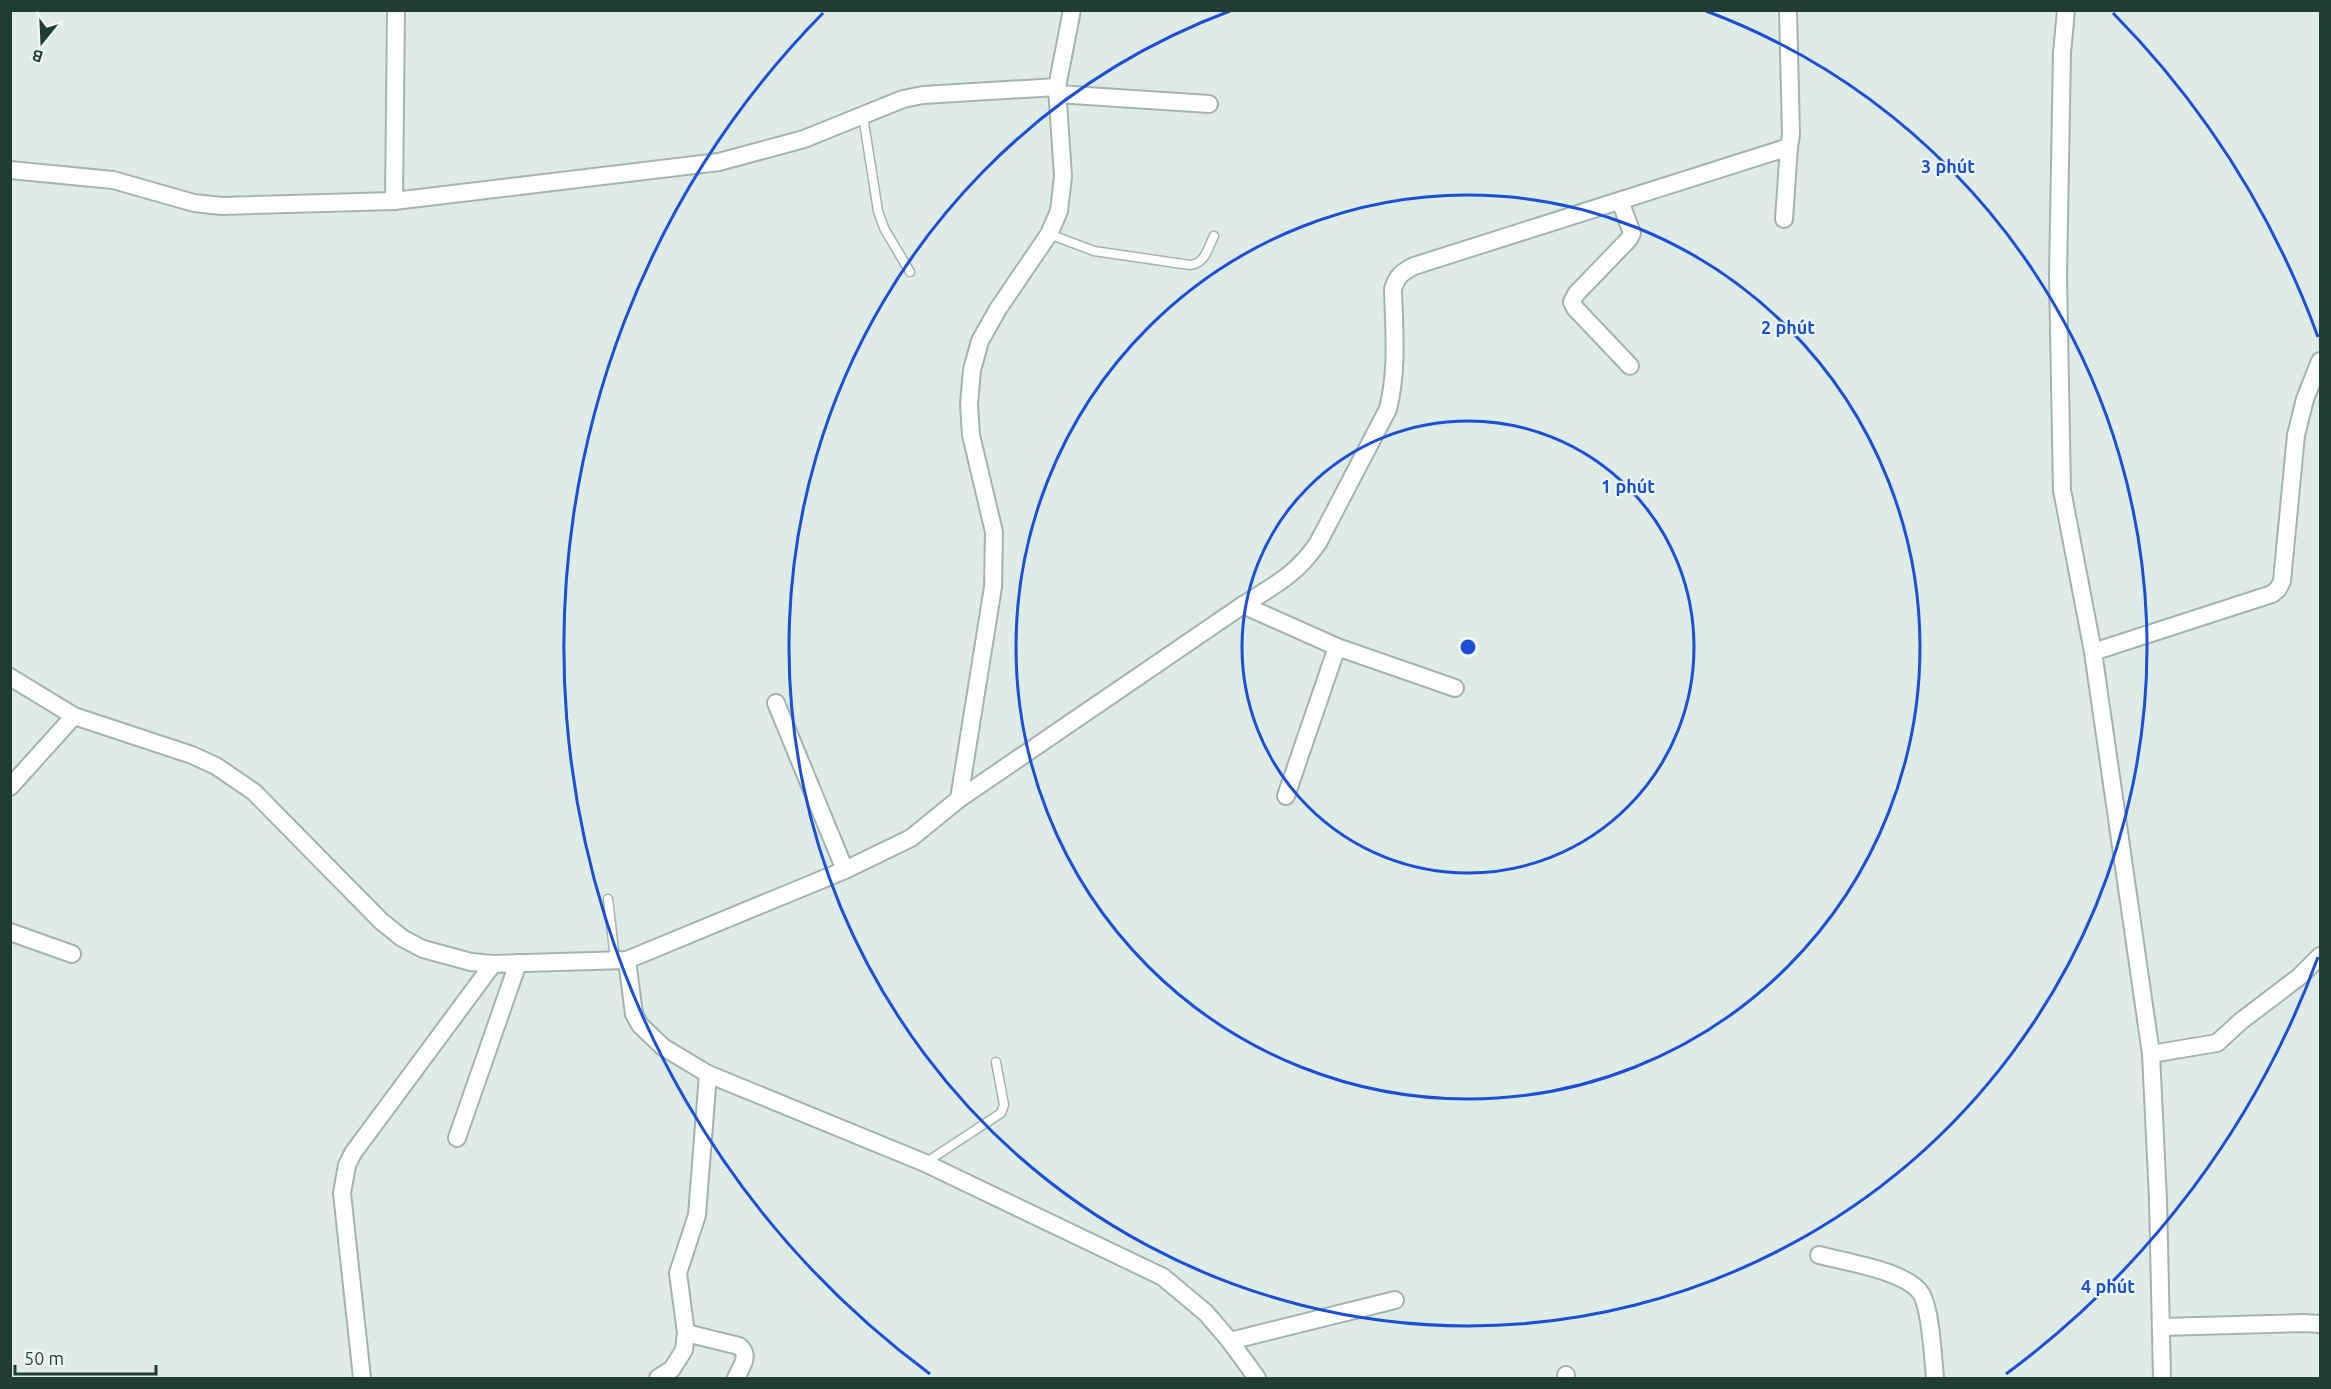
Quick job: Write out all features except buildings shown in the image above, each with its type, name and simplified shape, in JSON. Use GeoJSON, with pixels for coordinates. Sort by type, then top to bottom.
{"type":"FeatureCollection","features":[{"type":"Feature","properties":{"kind":"street"},"geometry":{"type":"LineString","coordinates":[[394,201],[396,10]]}},
{"type":"Feature","properties":{"kind":"street"},"geometry":{"type":"LineString","coordinates":[[959,799],[993,587],[995,557],[994,532],[971,435],[969,404],[972,370],[980,341],[998,309],[1049,234],[1059,211],[1063,176],[1057,91],[1072,10]]}},
{"type":"Feature","properties":{"kind":"street"},"geometry":{"type":"LineString","coordinates":[[1784,219],[1791,135],[1788,10]]}},
{"type":"Feature","properties":{"kind":"street"},"geometry":{"type":"LineString","coordinates":[[2066,10],[2062,53],[2058,275],[2062,490],[2093,652],[2151,1053],[2158,1200],[2162,1378]]}},
{"type":"Feature","properties":{"kind":"street"},"geometry":{"type":"LineString","coordinates":[[10,170],[113,180],[207,205],[394,201],[719,162],[804,139],[903,99],[923,95],[1057,91],[1209,104]]}},
{"type":"Feature","properties":{"kind":"street"},"geometry":{"type":"LineString","coordinates":[[10,677],[74,716],[192,755],[216,766],[254,792],[381,921],[402,938],[423,950],[448,958],[494,964],[621,960],[845,870],[911,838],[959,799],[1243,605],[1289,577],[1305,562],[1318,543],[1388,409],[1395,365],[1393,289],[1401,272],[1789,147]]}},
{"type":"Feature","properties":{"kind":"street"},"geometry":{"type":"LineString","coordinates":[[1620,201],[1631,230],[1629,239],[1576,294],[1572,302],[1575,308],[1630,366]]}},
{"type":"Feature","properties":{"kind":"street"},"geometry":{"type":"LineString","coordinates":[[2093,652],[2272,594],[2278,589],[2282,581],[2296,435],[2305,399],[2320,361]]}},
{"type":"Feature","properties":{"kind":"street"},"geometry":{"type":"LineString","coordinates":[[1243,605],[1336,646],[1455,688]]}},
{"type":"Feature","properties":{"kind":"street"},"geometry":{"type":"LineString","coordinates":[[1286,796],[1336,646]]}},
{"type":"Feature","properties":{"kind":"street"},"geometry":{"type":"LineString","coordinates":[[776,703],[845,870]]}},
{"type":"Feature","properties":{"kind":"street"},"geometry":{"type":"LineString","coordinates":[[10,788],[74,716]]}},
{"type":"Feature","properties":{"kind":"street"},"geometry":{"type":"LineString","coordinates":[[10,932],[72,954]]}},
{"type":"Feature","properties":{"kind":"street"},"geometry":{"type":"LineString","coordinates":[[2151,1053],[2217,1043],[2241,1021],[2299,977],[2320,956]]}},
{"type":"Feature","properties":{"kind":"street"},"geometry":{"type":"LineString","coordinates":[[621,960],[634,1014],[640,1025],[663,1047],[708,1074],[925,1163],[1163,1277],[1206,1312],[1257,1378]]}},
{"type":"Feature","properties":{"kind":"street"},"geometry":{"type":"LineString","coordinates":[[457,1138],[518,963]]}},
{"type":"Feature","properties":{"kind":"street"},"geometry":{"type":"LineString","coordinates":[[362,1378],[342,1193],[347,1165],[353,1153],[494,964]]}},
{"type":"Feature","properties":{"kind":"street"},"geometry":{"type":"LineString","coordinates":[[658,1378],[672,1369],[684,1350],[686,1333],[678,1274],[698,1208],[708,1074]]}},
{"type":"Feature","properties":{"kind":"street"},"geometry":{"type":"LineString","coordinates":[[1819,1255],[1898,1276],[1912,1283],[1922,1294],[1926,1307],[1935,1378]]}},
{"type":"Feature","properties":{"kind":"street"},"geometry":{"type":"LineString","coordinates":[[1230,1341],[1395,1300]]}},
{"type":"Feature","properties":{"kind":"street"},"geometry":{"type":"LineString","coordinates":[[2161,1327],[2320,1324]]}},
{"type":"Feature","properties":{"kind":"street"},"geometry":{"type":"LineString","coordinates":[[686,1333],[739,1346],[743,1349],[746,1356],[736,1378]]}},
{"type":"Feature","properties":{"kind":"lane"},"geometry":{"type":"LineString","coordinates":[[862,116],[878,211],[884,228],[910,272]]}},
{"type":"Feature","properties":{"kind":"lane"},"geometry":{"type":"LineString","coordinates":[[1049,234],[1094,250],[1190,265],[1195,265],[1203,259],[1214,236]]}},
{"type":"Feature","properties":{"kind":"lane"},"geometry":{"type":"LineString","coordinates":[[608,899],[621,960]]}},
{"type":"Feature","properties":{"kind":"lane"},"geometry":{"type":"LineString","coordinates":[[925,1163],[1001,1113],[1004,1105],[996,1062]]}}]}
